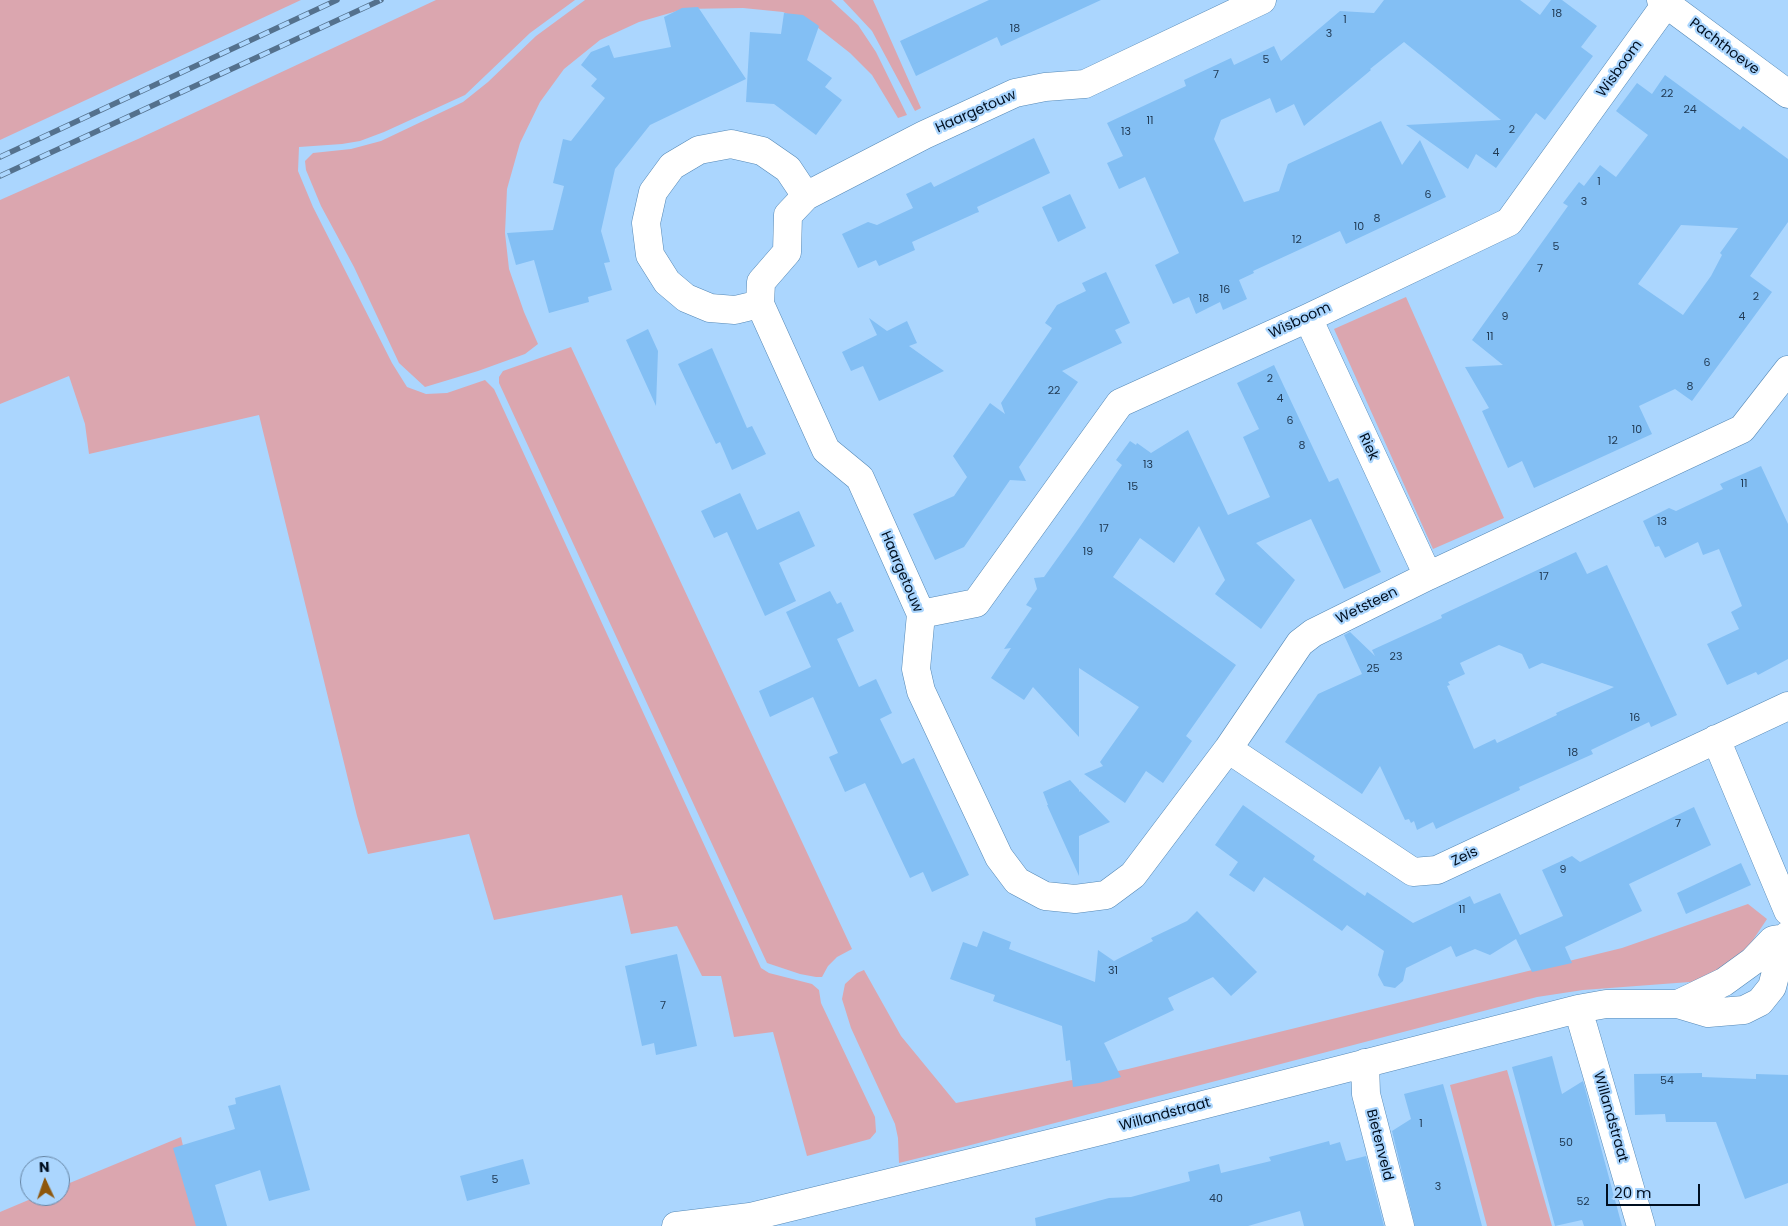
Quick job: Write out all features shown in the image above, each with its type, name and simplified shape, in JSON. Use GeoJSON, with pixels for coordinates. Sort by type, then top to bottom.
{"type":"FeatureCollection","features":[{"type":"Feature","properties":{"kind":"street","name":"Haargetouw"},"geometry":{"type":"LineString","coordinates":[[1016,881],[999,857],[921,691],[916,669],[921,614],[860,478],[826,450],[760,304],[761,282],[787,252],[788,215],[806,196],[924,135],[1015,93],[1044,87],[1086,84],[1262,0]]}},
{"type":"Feature","properties":{"kind":"street","name":"Pachthoeve"},"geometry":{"type":"LineString","coordinates":[[1664,2],[1788,94]]}},
{"type":"Feature","properties":{"kind":"street","name":"Wisboom"},"geometry":{"type":"LineString","coordinates":[[921,614],[976,603],[1120,403],[1308,318],[1510,222],[1664,2]]}},
{"type":"Feature","properties":{"kind":"street"},"geometry":{"type":"LineString","coordinates":[[760,304],[735,310],[710,308],[686,298],[667,282],[650,255],[646,223],[653,192],[672,166],[699,150],[731,144],[762,151],[788,169],[806,196]]}},
{"type":"Feature","properties":{"kind":"street","name":"Riek"},"geometry":{"type":"LineString","coordinates":[[1308,318],[1428,576]]}},
{"type":"Feature","properties":{"kind":"street","name":"Wetsteen"},"geometry":{"type":"LineString","coordinates":[[1016,881],[1046,896],[1075,899],[1106,896],[1134,875],[1228,749],[1300,643],[1313,632],[1742,429],[1788,370]]}},
{"type":"Feature","properties":{"kind":"street","name":"Zeis"},"geometry":{"type":"LineString","coordinates":[[1228,749],[1413,872],[1437,870],[1788,706]]}},
{"type":"Feature","properties":{"kind":"street"},"geometry":{"type":"LineString","coordinates":[[1716,739],[1787,928]]}},
{"type":"Feature","properties":{"kind":"street","name":"Willandstraat"},"geometry":{"type":"LineString","coordinates":[[1678,1004],[1724,982],[1753,961],[1787,928]]}},
{"type":"Feature","properties":{"kind":"street","name":"Willandstraat"},"geometry":{"type":"LineString","coordinates":[[676,1226],[740,1222],[1578,1008],[1606,1004],[1678,1004],[1708,1013],[1744,1010],[1760,1002],[1772,987],[1787,928]]}},
{"type":"Feature","properties":{"kind":"street","name":"Willandstraat"},"geometry":{"type":"LineString","coordinates":[[1578,1008],[1641,1226]]}},
{"type":"Feature","properties":{"kind":"street","name":"Bietenveld"},"geometry":{"type":"LineString","coordinates":[[1365,1063],[1366,1094],[1400,1226]]}},
{"type":"Feature","properties":{"kind":"shaded area"},"geometry":{"type":"Polygon","coordinates":[[[0,0],[301,0],[0,140],[0,0]]]}},
{"type":"Feature","properties":{"kind":"shaded area"},"geometry":{"type":"Polygon","coordinates":[[[436,0],[575,0],[530,33],[465,95],[360,141],[299,147],[298,171],[313,207],[392,363],[407,387],[426,394],[447,393],[485,380],[494,389],[761,968],[769,973],[812,984],[819,990],[821,1003],[875,1117],[876,1132],[870,1139],[807,1156],[773,1032],[734,1037],[721,976],[702,976],[677,926],[631,934],[622,895],[494,920],[469,834],[368,854],[357,816],[259,415],[89,454],[85,424],[69,376],[0,404],[0,200],[138,139],[436,0]]]}},
{"type":"Feature","properties":{"kind":"shaded area"},"geometry":{"type":"Polygon","coordinates":[[[585,0],[831,0],[858,25],[876,52],[907,115],[898,118],[872,75],[850,53],[817,27],[783,12],[743,8],[684,9],[639,22],[600,40],[564,69],[540,102],[520,143],[507,189],[505,233],[509,269],[524,312],[538,344],[525,354],[425,387],[399,363],[354,267],[321,206],[306,170],[305,161],[313,153],[351,149],[381,141],[463,102],[488,82],[536,36],[585,0]]]}},
{"type":"Feature","properties":{"kind":"shaded area"},"geometry":{"type":"Polygon","coordinates":[[[843,0],[873,0],[921,108],[915,111],[872,31],[843,0]]]}},
{"type":"Feature","properties":{"kind":"shaded area"},"geometry":{"type":"Polygon","coordinates":[[[1406,297],[1504,518],[1433,549],[1334,329],[1406,297]]]}},
{"type":"Feature","properties":{"kind":"shaded area"},"geometry":{"type":"Polygon","coordinates":[[[571,347],[852,949],[837,957],[828,966],[822,977],[800,974],[767,963],[499,383],[499,377],[503,371],[571,347]]]}},
{"type":"Feature","properties":{"kind":"shaded area"},"geometry":{"type":"Polygon","coordinates":[[[1748,904],[1767,919],[1747,949],[1703,981],[1583,990],[1537,997],[899,1163],[898,1138],[895,1124],[851,1028],[842,999],[845,984],[857,973],[864,970],[901,1036],[956,1103],[1128,1069],[1622,948],[1748,904]]]}},
{"type":"Feature","properties":{"kind":"shaded area"},"geometry":{"type":"Polygon","coordinates":[[[1507,1070],[1552,1226],[1487,1226],[1450,1085],[1507,1070]]]}},
{"type":"Feature","properties":{"kind":"shaded area"},"geometry":{"type":"Polygon","coordinates":[[[181,1137],[201,1226],[0,1226],[0,1212],[20,1204],[20,1206],[70,1206],[70,1183],[181,1137]]]}},
{"type":"Feature","properties":{"kind":"building"},"geometry":{"type":"Polygon","coordinates":[[[989,0],[1101,0],[1001,46],[997,37],[916,76],[900,41],[989,0]]]}},
{"type":"Feature","properties":{"kind":"building"},"geometry":{"type":"Polygon","coordinates":[[[1384,0],[1520,0],[1540,15],[1551,0],[1562,0],[1597,26],[1581,47],[1593,56],[1545,120],[1536,113],[1496,168],[1476,154],[1468,169],[1406,125],[1501,120],[1404,42],[1304,126],[1294,104],[1276,113],[1270,98],[1221,120],[1214,139],[1244,202],[1279,191],[1288,164],[1381,121],[1402,165],[1420,140],[1446,197],[1346,244],[1340,231],[1253,271],[1254,273],[1239,280],[1247,299],[1223,310],[1220,302],[1196,314],[1189,297],[1173,304],[1155,265],[1179,253],[1145,177],[1119,189],[1107,163],[1123,156],[1107,123],[1186,86],[1184,80],[1231,58],[1234,65],[1274,46],[1281,61],[1340,11],[1374,13],[1384,0]]]}},
{"type":"Feature","properties":{"kind":"building"},"geometry":{"type":"Polygon","coordinates":[[[698,7],[746,79],[650,125],[615,169],[601,231],[610,262],[604,263],[612,290],[588,297],[589,302],[549,313],[534,260],[516,265],[507,233],[553,230],[564,186],[553,183],[563,139],[571,141],[605,98],[591,86],[597,79],[581,65],[591,52],[609,45],[614,58],[671,47],[664,17],[682,8],[698,7]]]}},
{"type":"Feature","properties":{"kind":"building"},"geometry":{"type":"Polygon","coordinates":[[[784,13],[803,15],[819,26],[807,60],[832,78],[825,87],[842,100],[816,135],[774,104],[746,102],[750,32],[781,34],[784,13]]]}},
{"type":"Feature","properties":{"kind":"building"},"geometry":{"type":"Polygon","coordinates":[[[1665,75],[1740,130],[1743,126],[1788,159],[1788,222],[1750,276],[1772,292],[1692,401],[1675,389],[1639,406],[1652,434],[1534,488],[1522,461],[1508,468],[1482,411],[1489,408],[1465,367],[1503,365],[1472,340],[1568,206],[1563,203],[1579,182],[1584,186],[1600,165],[1616,177],[1648,135],[1616,111],[1637,83],[1652,94],[1665,75]],[[1681,225],[1638,284],[1683,315],[1711,276],[1722,255],[1720,253],[1738,228],[1681,225]]]}},
{"type":"Feature","properties":{"kind":"building"},"geometry":{"type":"Polygon","coordinates":[[[1034,138],[1050,173],[977,207],[979,212],[912,242],[915,250],[879,266],[876,260],[858,268],[842,234],[868,222],[877,225],[913,208],[906,194],[931,182],[934,187],[1034,138]]]}},
{"type":"Feature","properties":{"kind":"building"},"geometry":{"type":"Polygon","coordinates":[[[1070,194],[1086,228],[1058,242],[1042,207],[1070,194]]]}},
{"type":"Feature","properties":{"kind":"building"},"geometry":{"type":"Polygon","coordinates":[[[1106,272],[1130,323],[1115,330],[1122,343],[1062,371],[1078,382],[1019,467],[1026,481],[1010,480],[964,547],[935,560],[913,514],[954,496],[967,477],[953,456],[990,403],[1005,414],[1001,403],[1052,328],[1045,323],[1057,305],[1086,291],[1082,283],[1106,272]]]}},
{"type":"Feature","properties":{"kind":"building"},"geometry":{"type":"Polygon","coordinates":[[[869,318],[887,331],[907,321],[917,343],[909,346],[944,371],[879,401],[863,366],[851,371],[842,352],[877,335],[869,318]]]}},
{"type":"Feature","properties":{"kind":"building"},"geometry":{"type":"Polygon","coordinates":[[[648,329],[658,351],[656,406],[626,340],[648,329]]]}},
{"type":"Feature","properties":{"kind":"building"},"geometry":{"type":"Polygon","coordinates":[[[712,348],[747,428],[752,426],[766,454],[732,470],[720,442],[716,444],[678,364],[712,348]]]}},
{"type":"Feature","properties":{"kind":"building"},"geometry":{"type":"Polygon","coordinates":[[[1274,365],[1329,482],[1338,478],[1381,572],[1344,589],[1311,519],[1256,543],[1295,580],[1261,629],[1215,594],[1225,580],[1199,526],[1174,563],[1140,538],[1113,577],[1236,665],[1186,736],[1192,741],[1163,783],[1146,771],[1125,803],[1084,774],[1103,766],[1100,762],[1139,707],[1079,668],[1079,737],[1033,687],[1024,700],[991,678],[1011,648],[1004,649],[1032,608],[1026,605],[1037,589],[1034,578],[1044,577],[1079,528],[1122,465],[1116,460],[1130,441],[1136,445],[1137,443],[1151,453],[1188,430],[1228,515],[1270,497],[1243,437],[1259,429],[1237,383],[1274,365]]]}},
{"type":"Feature","properties":{"kind":"building"},"geometry":{"type":"Polygon","coordinates":[[[1761,466],[1788,524],[1788,659],[1758,675],[1756,672],[1727,685],[1707,644],[1739,629],[1731,612],[1742,606],[1719,549],[1703,555],[1698,542],[1665,558],[1659,546],[1655,547],[1643,521],[1669,508],[1676,511],[1723,489],[1720,484],[1761,466]]]}},
{"type":"Feature","properties":{"kind":"building"},"geometry":{"type":"Polygon","coordinates":[[[740,493],[757,530],[799,511],[815,546],[779,563],[796,601],[765,616],[727,532],[714,538],[701,511],[740,493]]]}},
{"type":"Feature","properties":{"kind":"building"},"geometry":{"type":"Polygon","coordinates":[[[1576,552],[1587,574],[1607,565],[1677,715],[1651,727],[1649,722],[1591,750],[1593,754],[1519,787],[1520,790],[1436,829],[1433,822],[1417,830],[1414,821],[1411,823],[1409,819],[1405,820],[1380,766],[1362,794],[1285,742],[1318,694],[1362,674],[1344,635],[1350,632],[1375,656],[1372,650],[1442,618],[1441,615],[1576,552]],[[1499,645],[1460,663],[1465,674],[1448,682],[1450,685],[1447,686],[1474,749],[1495,739],[1497,743],[1557,715],[1556,713],[1614,687],[1542,663],[1529,669],[1522,654],[1499,645]]]}},
{"type":"Feature","properties":{"kind":"building"},"geometry":{"type":"Polygon","coordinates":[[[830,591],[837,604],[841,602],[854,631],[837,639],[859,687],[876,679],[892,713],[880,719],[902,764],[914,758],[969,875],[932,892],[923,872],[910,878],[865,783],[845,792],[829,757],[838,753],[813,697],[770,717],[759,691],[811,667],[786,612],[830,591]]]}},
{"type":"Feature","properties":{"kind":"building"},"geometry":{"type":"Polygon","coordinates":[[[1070,780],[1079,792],[1110,822],[1079,836],[1079,876],[1043,792],[1070,780]]]}},
{"type":"Feature","properties":{"kind":"building"},"geometry":{"type":"Polygon","coordinates":[[[1243,805],[1315,856],[1313,860],[1365,896],[1367,892],[1413,923],[1470,896],[1474,904],[1500,893],[1520,935],[1563,916],[1542,870],[1572,856],[1580,862],[1694,807],[1711,845],[1629,884],[1642,911],[1565,947],[1572,963],[1532,972],[1516,939],[1490,955],[1475,949],[1456,957],[1451,946],[1406,968],[1403,981],[1395,988],[1384,986],[1378,975],[1384,951],[1347,925],[1342,931],[1264,877],[1254,892],[1229,875],[1238,862],[1215,845],[1243,805]]]}},
{"type":"Feature","properties":{"kind":"building"},"geometry":{"type":"Polygon","coordinates":[[[1741,863],[1751,885],[1686,914],[1677,893],[1741,863]]]}},
{"type":"Feature","properties":{"kind":"building"},"geometry":{"type":"Polygon","coordinates":[[[1197,911],[1257,972],[1231,996],[1213,977],[1168,998],[1174,1010],[1104,1043],[1121,1077],[1073,1087],[1070,1060],[1066,1061],[1062,1026],[993,1001],[995,995],[950,979],[963,942],[977,947],[983,931],[1011,942],[1009,949],[1095,982],[1098,950],[1114,961],[1153,941],[1151,938],[1187,921],[1197,911]]]}},
{"type":"Feature","properties":{"kind":"building"},"geometry":{"type":"Polygon","coordinates":[[[677,954],[697,1046],[656,1055],[654,1043],[642,1046],[625,966],[677,954]]]}},
{"type":"Feature","properties":{"kind":"building"},"geometry":{"type":"Polygon","coordinates":[[[1552,1056],[1562,1094],[1583,1081],[1622,1226],[1584,1226],[1582,1220],[1555,1226],[1512,1067],[1552,1056]]]}},
{"type":"Feature","properties":{"kind":"building"},"geometry":{"type":"Polygon","coordinates":[[[1702,1073],[1702,1077],[1756,1079],[1756,1074],[1788,1075],[1788,1183],[1745,1199],[1716,1122],[1666,1122],[1665,1114],[1635,1115],[1634,1074],[1702,1073]]]}},
{"type":"Feature","properties":{"kind":"building"},"geometry":{"type":"Polygon","coordinates":[[[1443,1084],[1482,1226],[1415,1226],[1392,1131],[1411,1119],[1404,1094],[1443,1084]]]}},
{"type":"Feature","properties":{"kind":"building"},"geometry":{"type":"Polygon","coordinates":[[[280,1085],[310,1190],[269,1201],[260,1170],[215,1185],[227,1226],[196,1226],[173,1148],[235,1129],[228,1106],[236,1104],[235,1098],[280,1085]]]}},
{"type":"Feature","properties":{"kind":"building"},"geometry":{"type":"Polygon","coordinates":[[[1329,1141],[1330,1145],[1340,1142],[1346,1161],[1366,1156],[1384,1226],[1304,1226],[1300,1211],[1248,1226],[1036,1226],[1035,1218],[1109,1198],[1131,1197],[1190,1181],[1188,1172],[1219,1164],[1221,1173],[1271,1161],[1269,1157],[1329,1141]]]}},
{"type":"Feature","properties":{"kind":"building"},"geometry":{"type":"Polygon","coordinates":[[[523,1159],[530,1184],[467,1201],[460,1176],[523,1159]]]}},
{"type":"Feature","properties":{"kind":"railway"},"geometry":{"type":"LineString","coordinates":[[0,157],[337,0]]}},
{"type":"Feature","properties":{"kind":"railway"},"geometry":{"type":"LineString","coordinates":[[0,176],[381,0]]}}]}
